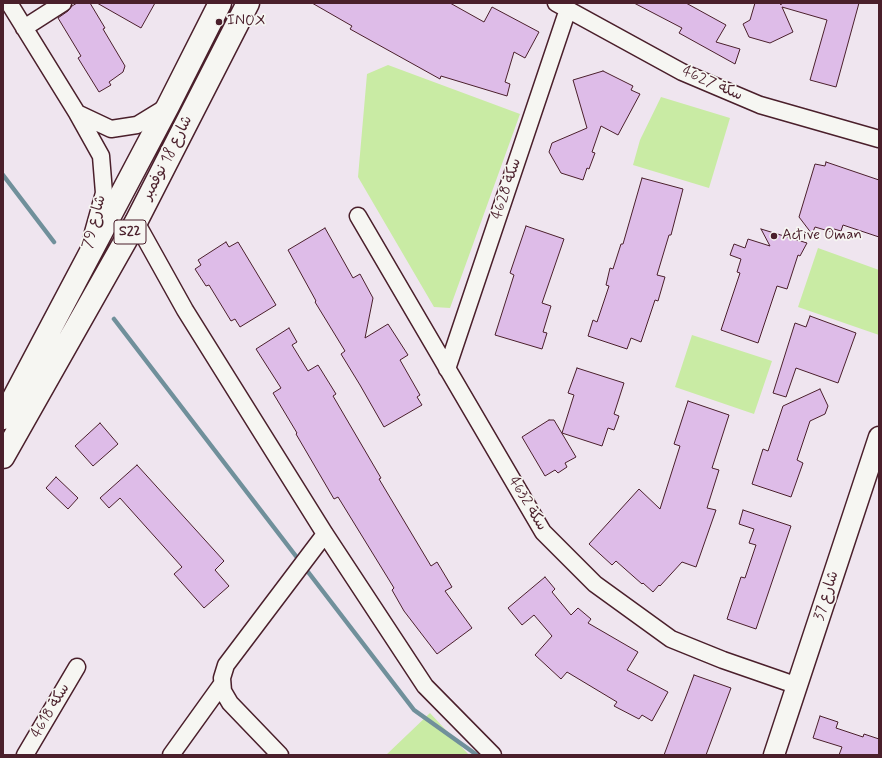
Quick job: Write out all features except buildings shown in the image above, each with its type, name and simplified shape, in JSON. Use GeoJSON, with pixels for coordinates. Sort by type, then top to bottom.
{"type":"FeatureCollection","features":[{"type":"Feature","properties":{"kind":"main road","name":"شارع 18 نوفمبر"},"geometry":{"type":"LineString","coordinates":[[3,418],[83,264],[168,106],[220,3]]}},
{"type":"Feature","properties":{"kind":"main road","name":"شارع 18 نوفمبر"},"geometry":{"type":"LineString","coordinates":[[3,457],[136,222],[248,3]]}},
{"type":"Feature","properties":{"kind":"street","name":"79 شارع"},"geometry":{"type":"LineString","coordinates":[[9,3],[101,156],[104,193],[83,264]]}},
{"type":"Feature","properties":{"kind":"street"},"geometry":{"type":"LineString","coordinates":[[24,28],[63,3]]}},
{"type":"Feature","properties":{"kind":"street","name":"سكة 4627"},"geometry":{"type":"LineString","coordinates":[[562,6],[682,72],[760,105],[879,139]]}},
{"type":"Feature","properties":{"kind":"street","name":"سكة 4628"},"geometry":{"type":"LineString","coordinates":[[447,369],[562,6]]}},
{"type":"Feature","properties":{"kind":"street"},"geometry":{"type":"LineString","coordinates":[[77,114],[111,129],[137,124],[168,106]]}},
{"type":"Feature","properties":{"kind":"street","name":"سكة 4632"},"geometry":{"type":"LineString","coordinates":[[358,216],[543,532],[595,584],[671,639],[722,660],[798,686]]}},
{"type":"Feature","properties":{"kind":"street"},"geometry":{"type":"LineString","coordinates":[[136,222],[185,310],[325,534],[425,686],[493,755]]}},
{"type":"Feature","properties":{"kind":"street","name":"شارع 37"},"geometry":{"type":"LineString","coordinates":[[774,755],[879,437]]}},
{"type":"Feature","properties":{"kind":"street"},"geometry":{"type":"LineString","coordinates":[[280,755],[230,703],[226,697],[222,684],[222,678],[226,665],[325,534]]}},
{"type":"Feature","properties":{"kind":"street","name":"سكة 4618"},"geometry":{"type":"LineString","coordinates":[[26,755],[77,667]]}},
{"type":"Feature","properties":{"kind":"street"},"geometry":{"type":"LineString","coordinates":[[171,755],[222,684]]}},
{"type":"Feature","properties":{"kind":"green space"},"geometry":{"type":"Polygon","coordinates":[[[388,65],[520,114],[450,308],[434,307],[358,177],[367,74],[388,65]]]}},
{"type":"Feature","properties":{"kind":"green space"},"geometry":{"type":"Polygon","coordinates":[[[661,97],[730,118],[709,188],[633,165],[640,140],[661,97]]]}},
{"type":"Feature","properties":{"kind":"green space"},"geometry":{"type":"Polygon","coordinates":[[[818,248],[879,270],[879,335],[798,307],[818,248]]]}},
{"type":"Feature","properties":{"kind":"green space"},"geometry":{"type":"Polygon","coordinates":[[[692,335],[772,361],[754,414],[675,387],[692,335]]]}},
{"type":"Feature","properties":{"kind":"green space"},"geometry":{"type":"Polygon","coordinates":[[[430,713],[469,755],[386,755],[430,713]]]}},
{"type":"Feature","properties":{"kind":"waterway"},"geometry":{"type":"LineString","coordinates":[[3,175],[54,242]]}},
{"type":"Feature","properties":{"kind":"waterway"},"geometry":{"type":"LineString","coordinates":[[114,319],[414,710],[477,755]]}},
{"type":"Feature","properties":{"kind":"place","name":"INOX"},"geometry":{"type":"Point","coordinates":[219,22]}},
{"type":"Feature","properties":{"kind":"place","name":"Active Oman"},"geometry":{"type":"Point","coordinates":[774,236]}}]}
